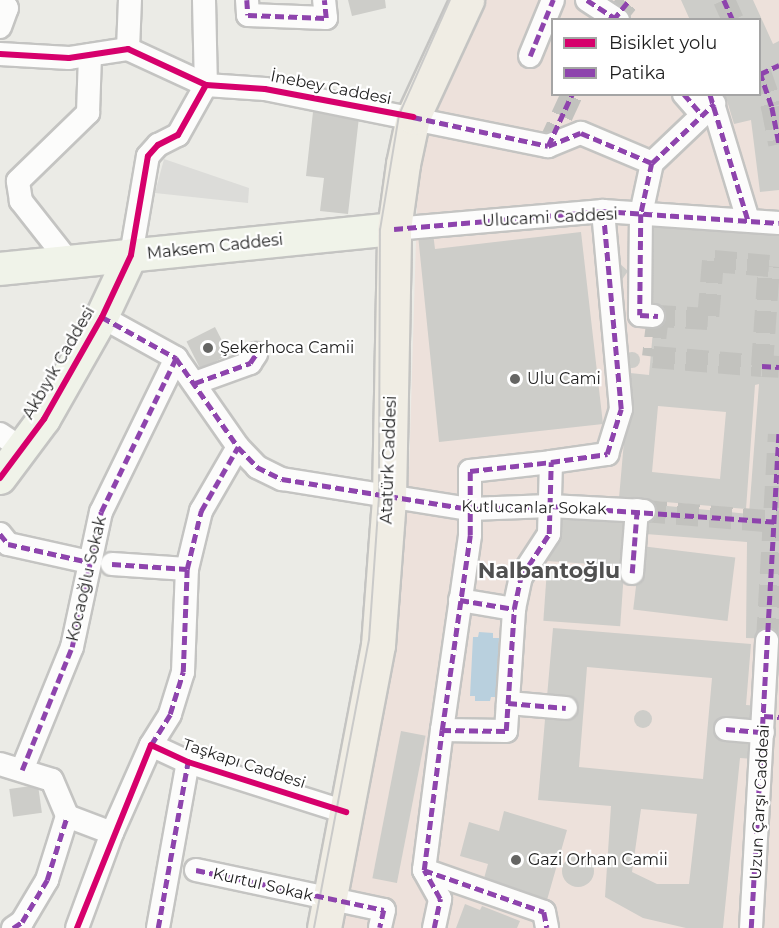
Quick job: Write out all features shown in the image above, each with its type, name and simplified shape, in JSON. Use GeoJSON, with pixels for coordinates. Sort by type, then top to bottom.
{"type":"FeatureCollection","features":[{"type":"Feature","properties":{"kind":"main road","name":"Atatürk Caddesi"},"geometry":{"type":"LineString","coordinates":[[327,914],[378,645],[390,498],[394,229],[413,117],[466,0]]}},
{"type":"Feature","properties":{"kind":"main road","name":"Maksem Caddesi"},"geometry":{"type":"LineString","coordinates":[[0,269],[394,229]]}},
{"type":"Feature","properties":{"kind":"main road","name":"Akbıyık Caddesi"},"geometry":{"type":"LineString","coordinates":[[0,478],[11,441],[44,419],[102,317],[131,255]]}},
{"type":"Feature","properties":{"kind":"street"},"geometry":{"type":"LineString","coordinates":[[0,27],[7,8],[2,0]]}},
{"type":"Feature","properties":{"kind":"street"},"geometry":{"type":"LineString","coordinates":[[0,54],[69,58],[128,49],[130,0]]}},
{"type":"Feature","properties":{"kind":"street"},"geometry":{"type":"LineString","coordinates":[[131,255],[148,156],[158,145],[178,135],[206,85],[204,0]]}},
{"type":"Feature","properties":{"kind":"street"},"geometry":{"type":"LineString","coordinates":[[248,0],[248,15],[326,18],[324,0]]}},
{"type":"Feature","properties":{"kind":"street"},"geometry":{"type":"LineString","coordinates":[[530,56],[553,0]]}},
{"type":"Feature","properties":{"kind":"street"},"geometry":{"type":"LineString","coordinates":[[586,0],[615,18]]}},
{"type":"Feature","properties":{"kind":"street","name":"İnebey Caddesi"},"geometry":{"type":"LineString","coordinates":[[128,49],[206,85],[265,89],[548,146],[581,133],[652,163]]}},
{"type":"Feature","properties":{"kind":"street"},"geometry":{"type":"LineString","coordinates":[[69,262],[21,201],[18,181],[88,113],[90,55]]}},
{"type":"Feature","properties":{"kind":"street"},"geometry":{"type":"LineString","coordinates":[[689,96],[709,104],[748,220]]}},
{"type":"Feature","properties":{"kind":"street"},"geometry":{"type":"LineString","coordinates":[[652,316],[640,315],[641,214],[652,163],[709,104]]}},
{"type":"Feature","properties":{"kind":"street"},"geometry":{"type":"LineString","coordinates":[[434,928],[440,898],[424,870],[460,600],[470,509],[470,471],[607,454],[621,409],[603,211]]}},
{"type":"Feature","properties":{"kind":"street","name":"Ulucami Caddesi"},"geometry":{"type":"LineString","coordinates":[[394,229],[603,211],[779,223]]}},
{"type":"Feature","properties":{"kind":"street"},"geometry":{"type":"LineString","coordinates":[[102,317],[176,358]]}},
{"type":"Feature","properties":{"kind":"street"},"geometry":{"type":"LineString","coordinates":[[195,383],[250,363],[256,354]]}},
{"type":"Feature","properties":{"kind":"street","name":"Kutlucanlar Sokak"},"geometry":{"type":"LineString","coordinates":[[176,358],[238,447],[257,467],[282,479],[470,509],[549,506],[641,510],[632,573]]}},
{"type":"Feature","properties":{"kind":"street","name":"Kocaoğlu Sokak"},"geometry":{"type":"LineString","coordinates":[[11,767],[72,648],[101,512],[176,358]]}},
{"type":"Feature","properties":{"kind":"street"},"geometry":{"type":"LineString","coordinates":[[77,928],[112,833],[151,745],[170,714],[183,672],[187,569],[201,511],[238,447]]}},
{"type":"Feature","properties":{"kind":"street"},"geometry":{"type":"LineString","coordinates":[[442,730],[506,731],[514,609],[521,577],[549,534],[551,462]]}},
{"type":"Feature","properties":{"kind":"street"},"geometry":{"type":"LineString","coordinates":[[0,534],[8,544],[89,562]]}},
{"type":"Feature","properties":{"kind":"street"},"geometry":{"type":"LineString","coordinates":[[112,564],[187,569]]}},
{"type":"Feature","properties":{"kind":"street"},"geometry":{"type":"LineString","coordinates":[[460,600],[514,609]]}},
{"type":"Feature","properties":{"kind":"street","name":"Uzun Çarşı Caddeai"},"geometry":{"type":"LineString","coordinates":[[751,928],[769,722],[767,640]]}},
{"type":"Feature","properties":{"kind":"street"},"geometry":{"type":"LineString","coordinates":[[508,703],[566,708]]}},
{"type":"Feature","properties":{"kind":"street"},"geometry":{"type":"LineString","coordinates":[[726,729],[769,722]]}},
{"type":"Feature","properties":{"kind":"street","name":"Taşkapı Caddesi"},"geometry":{"type":"LineString","coordinates":[[151,745],[188,762],[346,812]]}},
{"type":"Feature","properties":{"kind":"street"},"geometry":{"type":"LineString","coordinates":[[158,928],[188,762]]}},
{"type":"Feature","properties":{"kind":"street"},"geometry":{"type":"LineString","coordinates":[[11,767],[52,780],[67,816],[47,880],[22,922],[13,928]]}},
{"type":"Feature","properties":{"kind":"street"},"geometry":{"type":"LineString","coordinates":[[67,816],[112,833]]}},
{"type":"Feature","properties":{"kind":"street","name":"Kurtul Sokak"},"geometry":{"type":"LineString","coordinates":[[196,870],[327,914],[384,910],[380,928]]}},
{"type":"Feature","properties":{"kind":"street"},"geometry":{"type":"LineString","coordinates":[[424,870],[544,912],[547,928]]}},
{"type":"Feature","properties":{"kind":"shaded area"},"geometry":{"type":"Polygon","coordinates":[[[486,0],[779,0],[779,928],[330,928],[409,474],[419,139],[486,0]]]}},
{"type":"Feature","properties":{"kind":"shaded area"},"geometry":{"type":"Polygon","coordinates":[[[164,159],[249,188],[248,203],[155,193],[164,159]]]}},
{"type":"Feature","properties":{"kind":"water"},"geometry":{"type":"Polygon","coordinates":[[[479,632],[493,633],[493,638],[499,638],[496,697],[491,697],[490,701],[475,701],[475,696],[470,696],[473,637],[478,637],[479,632]]]}},
{"type":"Feature","properties":{"kind":"building"},"geometry":{"type":"Polygon","coordinates":[[[348,0],[385,0],[386,8],[352,16],[348,0]]]}},
{"type":"Feature","properties":{"kind":"building"},"geometry":{"type":"Polygon","coordinates":[[[681,0],[753,0],[773,44],[779,41],[779,190],[760,192],[751,120],[734,124],[726,96],[761,96],[761,18],[689,18],[681,0]]]}},
{"type":"Feature","properties":{"kind":"building"},"geometry":{"type":"Polygon","coordinates":[[[313,112],[359,117],[348,214],[320,211],[324,178],[306,176],[313,112]]]}},
{"type":"Feature","properties":{"kind":"building"},"geometry":{"type":"Polygon","coordinates":[[[645,220],[779,229],[779,639],[746,638],[747,542],[646,534],[647,504],[749,514],[759,384],[755,385],[746,509],[619,498],[630,373],[649,375],[655,309],[645,309],[645,220]],[[658,406],[652,472],[720,479],[726,412],[658,406]]]}},
{"type":"Feature","properties":{"kind":"building","name":"Ulu Cami"},"geometry":{"type":"Polygon","coordinates":[[[581,232],[603,424],[439,442],[418,235],[433,233],[435,249],[581,232]]]}},
{"type":"Feature","properties":{"kind":"building"},"geometry":{"type":"Polygon","coordinates":[[[618,262],[628,271],[621,281],[617,281],[618,262]]]}},
{"type":"Feature","properties":{"kind":"building","name":"Şekerhoca Camii"},"geometry":{"type":"Polygon","coordinates":[[[215,327],[229,355],[201,369],[186,342],[215,327]]]}},
{"type":"Feature","properties":{"kind":"building"},"geometry":{"type":"Polygon","coordinates":[[[629,352],[635,352],[640,360],[638,366],[629,368],[624,363],[624,357],[629,352]]]}},
{"type":"Feature","properties":{"kind":"building"},"geometry":{"type":"Polygon","coordinates":[[[550,512],[628,517],[624,566],[547,561],[550,512]]]}},
{"type":"Feature","properties":{"kind":"building"},"geometry":{"type":"Polygon","coordinates":[[[641,546],[735,558],[727,621],[633,610],[641,546]]]}},
{"type":"Feature","properties":{"kind":"building"},"geometry":{"type":"Polygon","coordinates":[[[547,569],[624,574],[620,626],[543,621],[547,569]]]}},
{"type":"Feature","properties":{"kind":"building"},"geometry":{"type":"Polygon","coordinates":[[[553,628],[751,644],[746,705],[759,706],[754,759],[740,758],[723,928],[686,928],[643,918],[605,897],[611,806],[538,800],[553,628]],[[587,667],[579,767],[703,779],[712,678],[587,667]],[[641,809],[632,872],[657,884],[689,884],[697,814],[641,809]]]}},
{"type":"Feature","properties":{"kind":"building"},"geometry":{"type":"Polygon","coordinates":[[[643,710],[650,712],[652,719],[650,726],[643,728],[636,726],[634,719],[636,712],[643,710]]]}},
{"type":"Feature","properties":{"kind":"building"},"geometry":{"type":"Polygon","coordinates":[[[401,731],[426,736],[397,883],[372,878],[401,731]]]}},
{"type":"Feature","properties":{"kind":"building"},"geometry":{"type":"Polygon","coordinates":[[[38,785],[42,813],[13,817],[9,789],[38,785]]]}},
{"type":"Feature","properties":{"kind":"building","name":"Gazi Orhan Camii"},"geometry":{"type":"Polygon","coordinates":[[[504,811],[567,830],[547,900],[483,882],[488,864],[460,856],[469,822],[499,831],[504,811]]]}},
{"type":"Feature","properties":{"kind":"building"},"geometry":{"type":"Polygon","coordinates":[[[578,855],[589,860],[594,871],[589,882],[578,887],[567,882],[562,871],[567,860],[578,855]]]}},
{"type":"Feature","properties":{"kind":"building"},"geometry":{"type":"Polygon","coordinates":[[[465,904],[480,910],[482,906],[520,921],[517,928],[456,928],[465,904]]]}},
{"type":"Feature","properties":{"kind":"tunnel"},"geometry":{"type":"LineString","coordinates":[[615,18],[629,0]]}},
{"type":"Feature","properties":{"kind":"tunnel"},"geometry":{"type":"LineString","coordinates":[[724,0],[732,18]]}},
{"type":"Feature","properties":{"kind":"tunnel"},"geometry":{"type":"LineString","coordinates":[[761,75],[772,107],[779,144]]}},
{"type":"Feature","properties":{"kind":"tunnel"},"geometry":{"type":"LineString","coordinates":[[548,146],[571,96]]}},
{"type":"Feature","properties":{"kind":"tunnel"},"geometry":{"type":"LineString","coordinates":[[762,366],[769,266],[713,261],[708,319],[658,316],[653,357],[762,366],[779,367]]}},
{"type":"Feature","properties":{"kind":"tunnel"},"geometry":{"type":"LineString","coordinates":[[767,640],[779,434]]}},
{"type":"Feature","properties":{"kind":"tunnel"},"geometry":{"type":"LineString","coordinates":[[644,511],[779,522]]}},
{"type":"Feature","properties":{"kind":"tram line"},"geometry":{"type":"LineString","coordinates":[[314,928],[369,640],[379,496],[380,230],[399,115],[450,0]]}},
{"type":"Feature","properties":{"kind":"marked path"},"geometry":{"type":"LineString","coordinates":[[247,0],[248,15],[326,18],[324,0]]}},
{"type":"Feature","properties":{"kind":"marked path"},"geometry":{"type":"LineString","coordinates":[[530,56],[553,0]]}},
{"type":"Feature","properties":{"kind":"marked path"},"geometry":{"type":"LineString","coordinates":[[587,0],[615,18]]}},
{"type":"Feature","properties":{"kind":"marked path"},"geometry":{"type":"LineString","coordinates":[[615,18],[629,0]]}},
{"type":"Feature","properties":{"kind":"marked path"},"geometry":{"type":"LineString","coordinates":[[724,0],[732,18]]}},
{"type":"Feature","properties":{"kind":"marked path"},"geometry":{"type":"LineString","coordinates":[[761,74],[779,65]]}},
{"type":"Feature","properties":{"kind":"marked path"},"geometry":{"type":"LineString","coordinates":[[761,75],[772,107],[779,144]]}},
{"type":"Feature","properties":{"kind":"marked path"},"geometry":{"type":"LineString","coordinates":[[548,146],[571,96]]}},
{"type":"Feature","properties":{"kind":"marked path"},"geometry":{"type":"LineString","coordinates":[[686,96],[702,115]]}},
{"type":"Feature","properties":{"kind":"marked path"},"geometry":{"type":"LineString","coordinates":[[711,96],[748,220]]}},
{"type":"Feature","properties":{"kind":"marked path"},"geometry":{"type":"LineString","coordinates":[[413,117],[548,146],[581,133],[652,163],[714,104]]}},
{"type":"Feature","properties":{"kind":"marked path"},"geometry":{"type":"LineString","coordinates":[[652,163],[641,214],[640,315],[658,316]]}},
{"type":"Feature","properties":{"kind":"marked path"},"geometry":{"type":"LineString","coordinates":[[394,229],[603,211],[779,223]]}},
{"type":"Feature","properties":{"kind":"marked path"},"geometry":{"type":"LineString","coordinates":[[434,928],[440,899],[424,870],[442,730],[506,731],[514,609],[521,577],[549,534],[551,462],[607,454],[621,409],[603,211]]}},
{"type":"Feature","properties":{"kind":"marked path"},"geometry":{"type":"LineString","coordinates":[[102,317],[176,358],[238,447],[257,467],[282,479],[470,509],[550,506],[779,522]]}},
{"type":"Feature","properties":{"kind":"marked path"},"geometry":{"type":"LineString","coordinates":[[195,383],[250,363],[256,354]]}},
{"type":"Feature","properties":{"kind":"marked path"},"geometry":{"type":"LineString","coordinates":[[22,770],[72,647],[101,512],[176,358]]}},
{"type":"Feature","properties":{"kind":"marked path"},"geometry":{"type":"LineString","coordinates":[[762,366],[779,367]]}},
{"type":"Feature","properties":{"kind":"marked path"},"geometry":{"type":"LineString","coordinates":[[751,928],[779,434]]}},
{"type":"Feature","properties":{"kind":"marked path"},"geometry":{"type":"LineString","coordinates":[[151,745],[170,714],[183,672],[187,569],[201,511],[238,447]]}},
{"type":"Feature","properties":{"kind":"marked path"},"geometry":{"type":"LineString","coordinates":[[442,730],[470,535],[470,471],[551,462]]}},
{"type":"Feature","properties":{"kind":"marked path"},"geometry":{"type":"LineString","coordinates":[[632,573],[637,510]]}},
{"type":"Feature","properties":{"kind":"marked path"},"geometry":{"type":"LineString","coordinates":[[0,534],[8,544],[89,562]]}},
{"type":"Feature","properties":{"kind":"marked path"},"geometry":{"type":"LineString","coordinates":[[112,564],[187,569]]}},
{"type":"Feature","properties":{"kind":"marked path"},"geometry":{"type":"LineString","coordinates":[[460,600],[514,609]]}},
{"type":"Feature","properties":{"kind":"marked path"},"geometry":{"type":"LineString","coordinates":[[508,703],[566,708]]}},
{"type":"Feature","properties":{"kind":"marked path"},"geometry":{"type":"LineString","coordinates":[[764,716],[779,717]]}},
{"type":"Feature","properties":{"kind":"marked path"},"geometry":{"type":"LineString","coordinates":[[726,729],[763,732]]}},
{"type":"Feature","properties":{"kind":"marked path"},"geometry":{"type":"LineString","coordinates":[[158,928],[188,762]]}},
{"type":"Feature","properties":{"kind":"marked path"},"geometry":{"type":"LineString","coordinates":[[13,928],[22,922],[47,880],[67,816]]}},
{"type":"Feature","properties":{"kind":"marked path"},"geometry":{"type":"LineString","coordinates":[[196,870],[384,910],[380,928]]}},
{"type":"Feature","properties":{"kind":"marked path"},"geometry":{"type":"LineString","coordinates":[[424,870],[544,912],[547,928]]}},
{"type":"Feature","properties":{"kind":"cycle path"},"geometry":{"type":"LineString","coordinates":[[0,54],[69,58],[128,49],[206,85],[265,89],[413,117]]}},
{"type":"Feature","properties":{"kind":"cycle path"},"geometry":{"type":"LineString","coordinates":[[0,478],[44,419],[102,317],[131,255],[148,156],[158,145],[178,135],[206,85]]}},
{"type":"Feature","properties":{"kind":"cycle path"},"geometry":{"type":"LineString","coordinates":[[77,928],[151,745],[188,762],[346,812]]}},
{"type":"Feature","properties":{"kind":"place","name":"Şekerhoca Camii"},"geometry":{"type":"Point","coordinates":[208,348]}},
{"type":"Feature","properties":{"kind":"place","name":"Ulu Cami"},"geometry":{"type":"Point","coordinates":[515,379]}},
{"type":"Feature","properties":{"kind":"place","name":"Gazi Orhan Camii"},"geometry":{"type":"Point","coordinates":[516,860]}},
{"type":"Feature","properties":{"kind":"district","name":"Nalbantoğlu"},"geometry":{"type":"Point","coordinates":[549,571]}}]}
